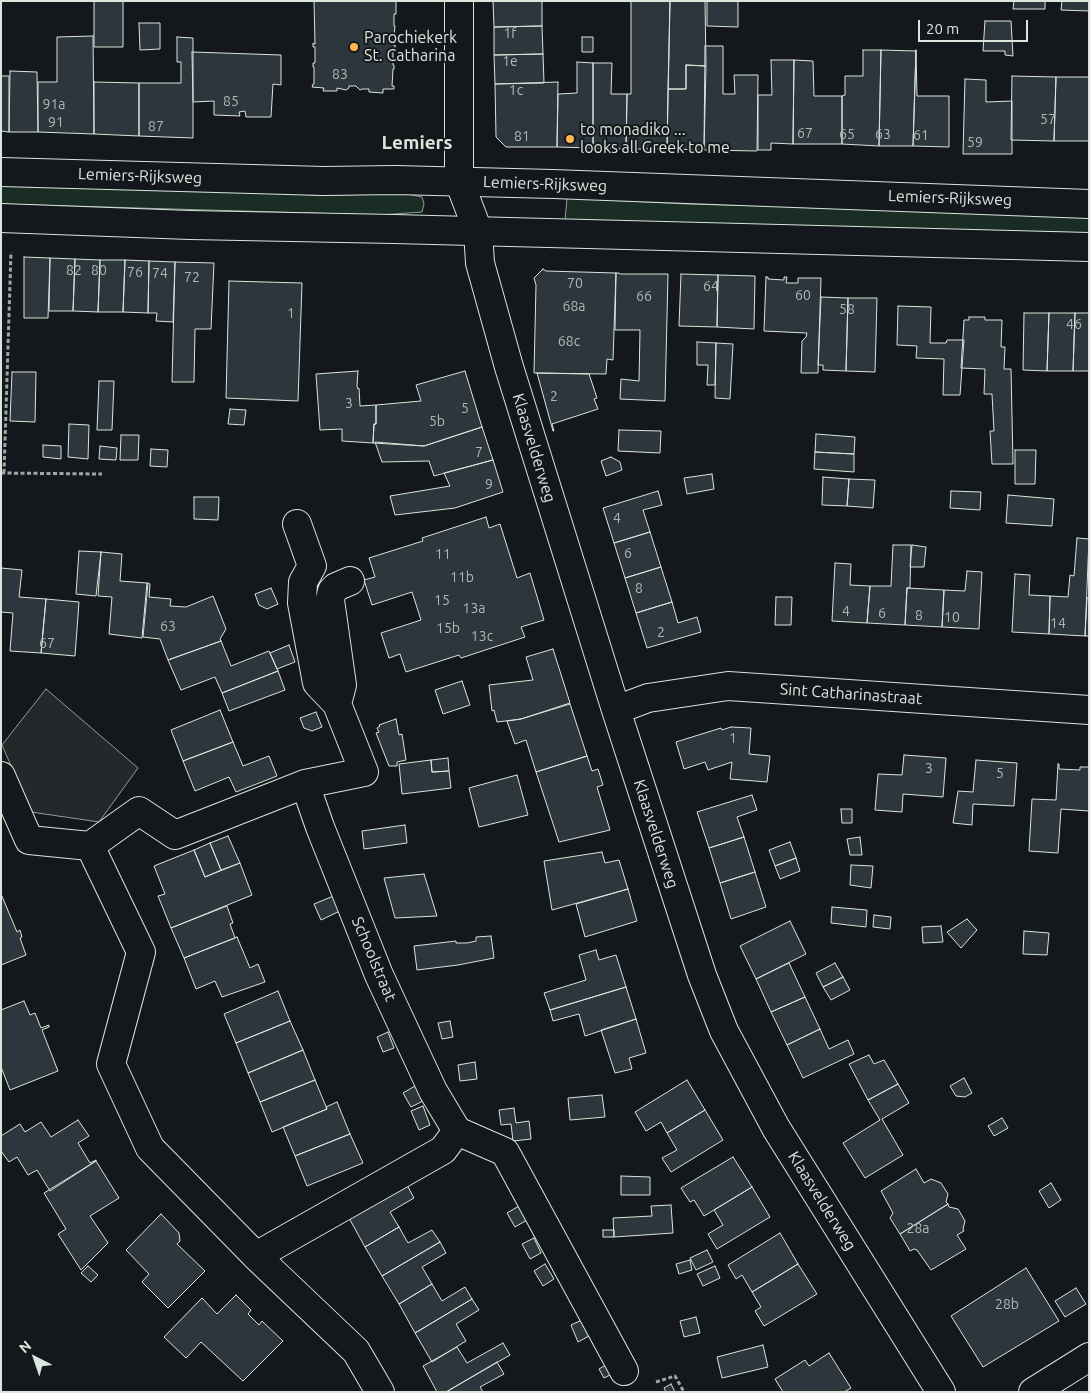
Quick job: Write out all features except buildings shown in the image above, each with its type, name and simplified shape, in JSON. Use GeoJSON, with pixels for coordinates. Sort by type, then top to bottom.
{"type":"FeatureCollection","features":[{"type":"Feature","properties":{"kind":"street"},"geometry":{"type":"LineString","coordinates":[[459,1],[459,181]]}},
{"type":"Feature","properties":{"kind":"street","name":"Lemiers-Rijksweg"},"geometry":{"type":"LineString","coordinates":[[1,172],[324,181],[459,181],[1089,204]]}},
{"type":"Feature","properties":{"kind":"street","name":"Klaasvelderweg"},"geometry":{"type":"LineString","coordinates":[[459,181],[478,231],[480,263],[504,349],[616,710],[702,975],[724,1031],[776,1128],[941,1392]]}},
{"type":"Feature","properties":{"kind":"street"},"geometry":{"type":"LineString","coordinates":[[1,218],[171,225],[478,231],[1089,248]]}},
{"type":"Feature","properties":{"kind":"street"},"geometry":{"type":"LineString","coordinates":[[1,776],[29,840],[90,846],[139,811],[176,836],[291,788],[364,772],[337,704],[317,683],[302,603],[303,582],[312,566],[298,524]]}},
{"type":"Feature","properties":{"kind":"street"},"geometry":{"type":"LineString","coordinates":[[337,704],[342,685],[330,600],[332,591],[336,587],[350,581]]}},
{"type":"Feature","properties":{"kind":"street","name":"Sint Catharinastraat"},"geometry":{"type":"LineString","coordinates":[[616,710],[648,698],[728,686],[1089,710]]}},
{"type":"Feature","properties":{"kind":"street","name":"Schoolstraat"},"geometry":{"type":"LineString","coordinates":[[305,784],[320,827],[380,975],[433,1091],[457,1131]]}},
{"type":"Feature","properties":{"kind":"street"},"geometry":{"type":"LineString","coordinates":[[90,846],[141,952],[111,1064],[150,1148],[256,1256],[356,1351],[380,1392]]}},
{"type":"Feature","properties":{"kind":"street"},"geometry":{"type":"LineString","coordinates":[[256,1256],[442,1150],[457,1131],[505,1152],[624,1371]]}},
{"type":"Feature","properties":{"kind":"street"},"geometry":{"type":"LineString","coordinates":[[1032,1392],[1089,1357]]}},
{"type":"Feature","properties":{"kind":"path"},"geometry":{"type":"LineString","coordinates":[[11,249],[2,473],[102,474]]}},
{"type":"Feature","properties":{"kind":"green space"},"geometry":{"type":"Polygon","coordinates":[[[1,185],[193,189],[314,195],[408,194],[422,197],[424,204],[422,212],[380,215],[1,204],[1,185]]]}},
{"type":"Feature","properties":{"kind":"green space"},"geometry":{"type":"Polygon","coordinates":[[[567,198],[688,204],[1089,217],[1089,233],[565,220],[567,198]]]}},
{"type":"Feature","properties":{"kind":"shaded area"},"geometry":{"type":"Polygon","coordinates":[[[46,689],[138,768],[99,822],[31,812],[2,745],[46,689]]]}},
{"type":"Feature","properties":{"kind":"place","name":"Parochiekerk St. Catharina"},"geometry":{"type":"Point","coordinates":[354,47]}},
{"type":"Feature","properties":{"kind":"place","name":"to monadiko ... looks all Greek to me"},"geometry":{"type":"Point","coordinates":[570,139]}},
{"type":"Feature","properties":{"kind":"district","name":"Lemiers"},"geometry":{"type":"Point","coordinates":[417,143]}}]}
